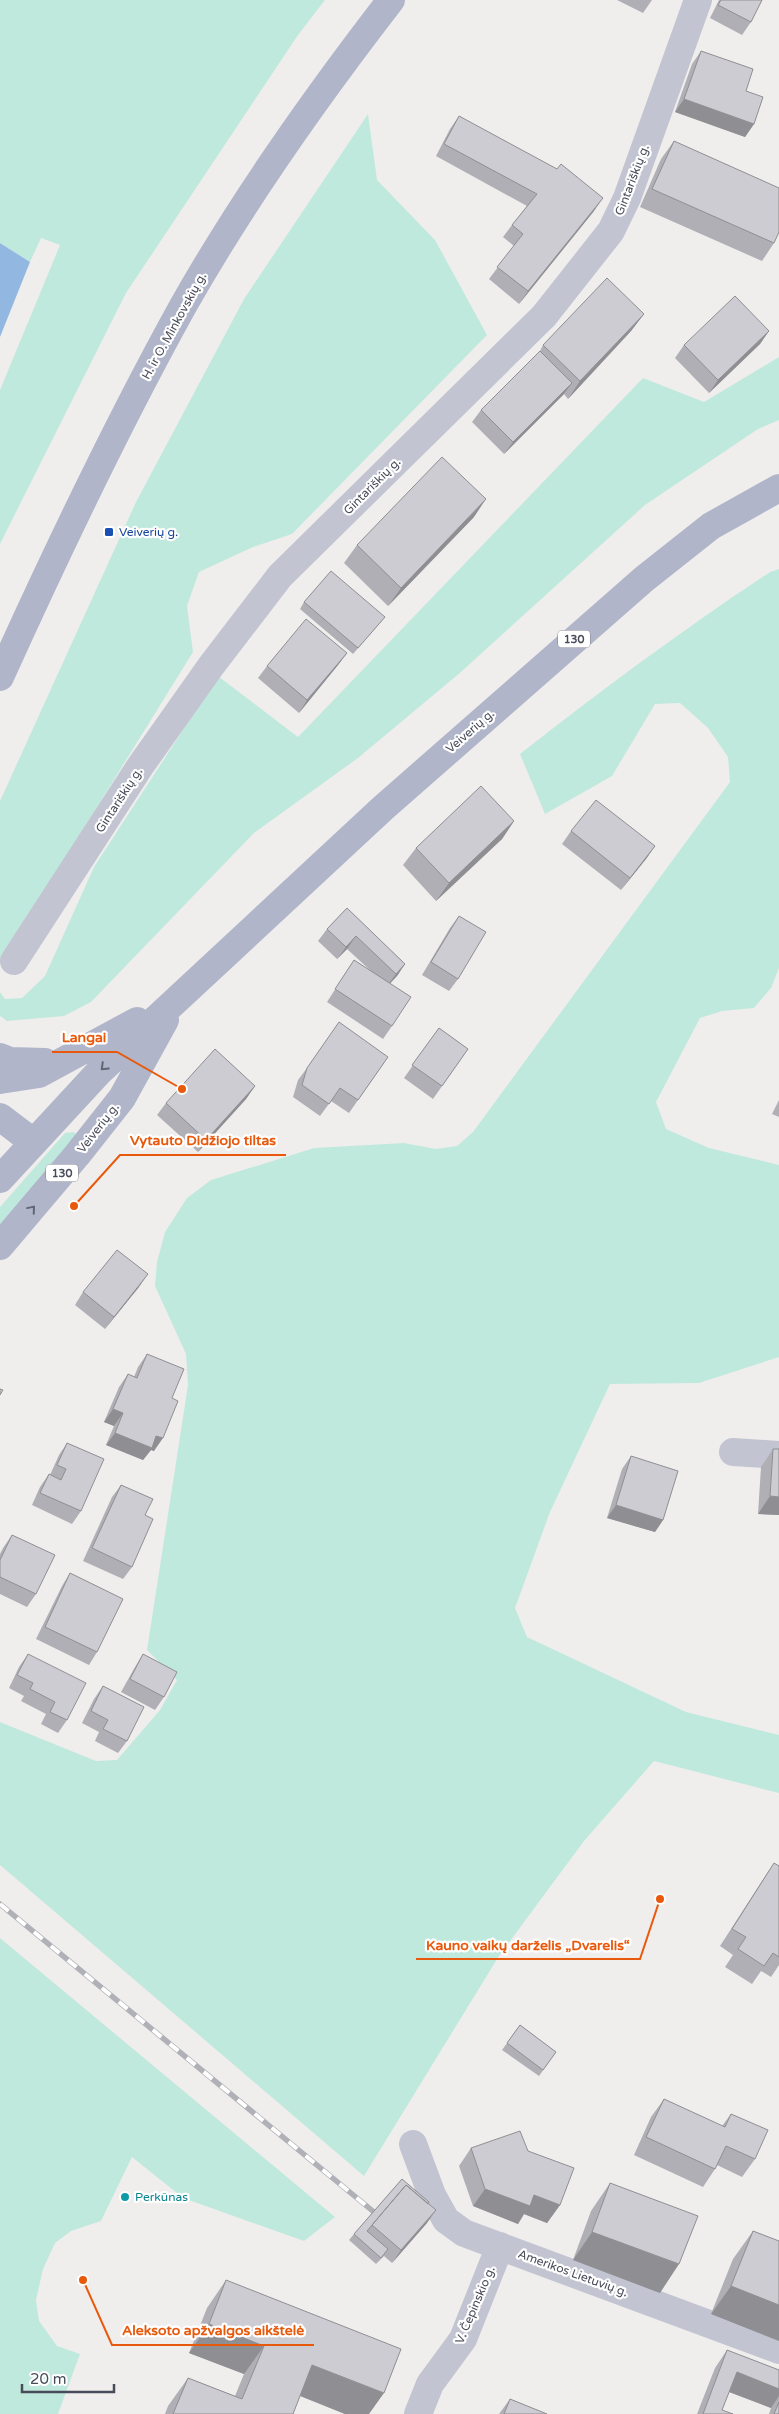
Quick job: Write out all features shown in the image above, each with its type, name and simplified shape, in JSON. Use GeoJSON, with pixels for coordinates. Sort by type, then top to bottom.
{"type":"FeatureCollection","features":[{"type":"Feature","properties":{"kind":"main road","name":"H. ir O. Minkovskių g."},"geometry":{"type":"LineString","coordinates":[[0,677],[104,453],[184,304],[267,171],[341,65],[392,0]]}},
{"type":"Feature","properties":{"kind":"main road","name":"Veiverių g."},"geometry":{"type":"LineString","coordinates":[[0,1179],[99,1072],[177,997],[383,808],[644,579],[711,526],[779,488]]}},
{"type":"Feature","properties":{"kind":"main road","name":"Veiverių g."},"geometry":{"type":"LineString","coordinates":[[0,1246],[77,1155],[122,1098],[177,997]]}},
{"type":"Feature","properties":{"kind":"main road"},"geometry":{"type":"LineString","coordinates":[[0,1080],[38,1074],[62,1063],[177,997]]}},
{"type":"Feature","properties":{"kind":"main road"},"geometry":{"type":"LineString","coordinates":[[0,1057],[10,1061],[62,1063]]}},
{"type":"Feature","properties":{"kind":"main road"},"geometry":{"type":"LineString","coordinates":[[0,1118],[33,1142],[81,1120],[122,1098]]}},
{"type":"Feature","properties":{"kind":"street"},"geometry":{"type":"LineString","coordinates":[[649,133],[698,0]]}},
{"type":"Feature","properties":{"kind":"street","name":"Gintariškių g."},"geometry":{"type":"LineString","coordinates":[[14,962],[141,765],[211,666],[280,576],[544,316],[584,268],[611,231],[626,198],[649,133],[675,145]]}},
{"type":"Feature","properties":{"kind":"street"},"geometry":{"type":"LineString","coordinates":[[733,1452],[779,1455]]}},
{"type":"Feature","properties":{"kind":"street","name":"Amerikos Lietuvių g."},"geometry":{"type":"LineString","coordinates":[[413,2144],[432,2195],[446,2220],[464,2233],[779,2350]]}},
{"type":"Feature","properties":{"kind":"street","name":"V. Čepinskio g."},"geometry":{"type":"LineString","coordinates":[[418,2414],[430,2384],[463,2339],[500,2246]]}},
{"type":"Feature","properties":{"kind":"green space"},"geometry":{"type":"Polygon","coordinates":[[[0,0],[325,0],[298,35],[126,293],[0,544],[0,390],[60,245],[41,238],[30,262],[0,243],[0,0]]]}},
{"type":"Feature","properties":{"kind":"green space"},"geometry":{"type":"Polygon","coordinates":[[[368,114],[377,180],[435,240],[487,335],[292,534],[253,547],[199,572],[187,606],[193,652],[0,964],[0,801],[136,502],[244,299],[368,114]]]}},
{"type":"Feature","properties":{"kind":"green space"},"geometry":{"type":"Polygon","coordinates":[[[779,357],[779,420],[758,429],[645,505],[461,672],[358,758],[254,833],[91,1002],[64,1016],[7,1021],[0,1016],[0,992],[5,999],[22,998],[45,976],[94,867],[218,676],[298,737],[643,378],[704,402],[779,357]]]}},
{"type":"Feature","properties":{"kind":"green space"},"geometry":{"type":"Polygon","coordinates":[[[779,569],[779,968],[771,988],[754,1008],[722,1011],[700,1018],[656,1102],[666,1129],[709,1148],[779,1165],[779,1357],[699,1383],[610,1384],[550,1512],[515,1608],[527,1637],[686,1712],[779,1735],[779,1793],[654,1761],[584,1841],[499,1956],[364,2176],[0,1865],[0,1722],[96,1761],[117,1760],[160,1710],[177,1680],[147,1650],[188,1385],[186,1354],[155,1286],[157,1262],[165,1232],[187,1198],[211,1180],[314,1148],[404,1143],[436,1149],[457,1146],[473,1132],[730,782],[728,757],[708,728],[680,703],[655,704],[612,776],[545,814],[520,754],[674,638],[770,572],[779,569]]]}},
{"type":"Feature","properties":{"kind":"green space"},"geometry":{"type":"Polygon","coordinates":[[[74,1132],[77,1136],[0,1230],[0,1207],[65,1133],[74,1132]]]}},
{"type":"Feature","properties":{"kind":"green space"},"geometry":{"type":"Polygon","coordinates":[[[0,1938],[335,2217],[304,2241],[183,2198],[132,2157],[101,2221],[71,2231],[55,2243],[43,2269],[36,2300],[39,2321],[57,2346],[80,2354],[58,2414],[0,2414],[0,1938]]]}},
{"type":"Feature","properties":{"kind":"water"},"geometry":{"type":"Polygon","coordinates":[[[0,243],[30,262],[0,337],[0,243]]]}},
{"type":"Feature","properties":{"kind":"building"},"geometry":{"type":"Polygon","coordinates":[[[721,0],[762,0],[751,22],[718,5],[721,0]]]}},
{"type":"Feature","properties":{"kind":"building"},"geometry":{"type":"Polygon","coordinates":[[[701,51],[753,69],[746,91],[763,97],[754,124],[684,99],[701,51]]]}},
{"type":"Feature","properties":{"kind":"building"},"geometry":{"type":"Polygon","coordinates":[[[459,116],[557,169],[561,164],[603,198],[528,291],[497,267],[523,234],[512,225],[537,194],[444,144],[459,116]]]}},
{"type":"Feature","properties":{"kind":"building"},"geometry":{"type":"Polygon","coordinates":[[[674,141],[779,188],[779,232],[774,243],[652,189],[674,141]]]}},
{"type":"Feature","properties":{"kind":"building"},"geometry":{"type":"Polygon","coordinates":[[[607,278],[644,314],[580,381],[543,345],[607,278]]]}},
{"type":"Feature","properties":{"kind":"building"},"geometry":{"type":"Polygon","coordinates":[[[735,296],[769,331],[718,380],[684,345],[735,296]]]}},
{"type":"Feature","properties":{"kind":"building"},"geometry":{"type":"Polygon","coordinates":[[[540,351],[572,383],[513,442],[481,410],[540,351]]]}},
{"type":"Feature","properties":{"kind":"building"},"geometry":{"type":"Polygon","coordinates":[[[442,457],[486,499],[401,588],[357,545],[442,457]]]}},
{"type":"Feature","properties":{"kind":"building"},"geometry":{"type":"Polygon","coordinates":[[[331,571],[385,617],[358,648],[304,602],[331,571]]]}},
{"type":"Feature","properties":{"kind":"building"},"geometry":{"type":"Polygon","coordinates":[[[306,619],[347,653],[307,700],[267,666],[306,619]]]}},
{"type":"Feature","properties":{"kind":"building"},"geometry":{"type":"Polygon","coordinates":[[[481,786],[514,821],[449,883],[416,848],[481,786]]]}},
{"type":"Feature","properties":{"kind":"building"},"geometry":{"type":"Polygon","coordinates":[[[596,800],[655,846],[630,878],[571,831],[596,800]]]}},
{"type":"Feature","properties":{"kind":"building"},"geometry":{"type":"Polygon","coordinates":[[[347,908],[405,964],[396,974],[356,936],[346,947],[327,929],[347,908]]]}},
{"type":"Feature","properties":{"kind":"building"},"geometry":{"type":"Polygon","coordinates":[[[459,916],[486,932],[458,979],[431,962],[459,916]]]}},
{"type":"Feature","properties":{"kind":"building"},"geometry":{"type":"Polygon","coordinates":[[[354,960],[411,997],[392,1026],[335,989],[354,960]]]}},
{"type":"Feature","properties":{"kind":"building"},"geometry":{"type":"Polygon","coordinates":[[[339,1022],[388,1057],[358,1100],[340,1088],[329,1104],[302,1085],[307,1068],[339,1022]]]}},
{"type":"Feature","properties":{"kind":"building"},"geometry":{"type":"Polygon","coordinates":[[[439,1028],[468,1049],[442,1086],[412,1065],[439,1028]]]}},
{"type":"Feature","properties":{"kind":"building"},"geometry":{"type":"Polygon","coordinates":[[[215,1049],[255,1086],[206,1140],[166,1103],[215,1049]]]}},
{"type":"Feature","properties":{"kind":"building"},"geometry":{"type":"Polygon","coordinates":[[[117,1250],[148,1274],[114,1317],[83,1292],[117,1250]]]}},
{"type":"Feature","properties":{"kind":"building"},"geometry":{"type":"Polygon","coordinates":[[[147,1354],[184,1369],[172,1398],[178,1401],[163,1438],[156,1436],[152,1448],[115,1433],[123,1413],[113,1409],[128,1374],[137,1378],[147,1354]]]}},
{"type":"Feature","properties":{"kind":"building"},"geometry":{"type":"Polygon","coordinates":[[[67,1443],[104,1459],[81,1511],[40,1493],[49,1474],[61,1480],[66,1469],[57,1465],[67,1443]]]}},
{"type":"Feature","properties":{"kind":"building"},"geometry":{"type":"Polygon","coordinates":[[[773,1449],[779,1449],[779,1497],[770,1496],[773,1449]]]}},
{"type":"Feature","properties":{"kind":"building"},"geometry":{"type":"Polygon","coordinates":[[[631,1456],[678,1471],[663,1520],[616,1505],[631,1456]]]}},
{"type":"Feature","properties":{"kind":"building"},"geometry":{"type":"Polygon","coordinates":[[[121,1485],[153,1499],[145,1515],[153,1519],[132,1567],[92,1548],[121,1485]]]}},
{"type":"Feature","properties":{"kind":"building"},"geometry":{"type":"Polygon","coordinates":[[[12,1535],[55,1555],[36,1594],[0,1577],[0,1560],[12,1535]]]}},
{"type":"Feature","properties":{"kind":"building"},"geometry":{"type":"Polygon","coordinates":[[[70,1573],[123,1599],[97,1652],[45,1627],[70,1573]]]}},
{"type":"Feature","properties":{"kind":"building"},"geometry":{"type":"Polygon","coordinates":[[[28,1654],[86,1683],[67,1720],[50,1712],[55,1702],[30,1689],[33,1683],[17,1675],[28,1654]]]}},
{"type":"Feature","properties":{"kind":"building"},"geometry":{"type":"Polygon","coordinates":[[[143,1654],[177,1672],[164,1697],[130,1679],[143,1654]]]}},
{"type":"Feature","properties":{"kind":"building"},"geometry":{"type":"Polygon","coordinates":[[[103,1686],[144,1707],[127,1741],[103,1729],[108,1720],[91,1711],[103,1686]]]}},
{"type":"Feature","properties":{"kind":"building"},"geometry":{"type":"Polygon","coordinates":[[[774,1863],[779,1866],[779,1957],[773,1953],[764,1966],[738,1949],[746,1937],[732,1929],[774,1863]]]}},
{"type":"Feature","properties":{"kind":"building"},"geometry":{"type":"Polygon","coordinates":[[[520,2025],[556,2052],[543,2070],[507,2043],[520,2025]]]}},
{"type":"Feature","properties":{"kind":"building"},"geometry":{"type":"Polygon","coordinates":[[[664,2099],[725,2127],[731,2114],[768,2130],[755,2159],[726,2146],[715,2169],[646,2137],[664,2099]]]}},
{"type":"Feature","properties":{"kind":"building"},"geometry":{"type":"Polygon","coordinates":[[[520,2131],[528,2151],[574,2168],[560,2205],[534,2195],[530,2206],[485,2189],[471,2148],[520,2131]]]}},
{"type":"Feature","properties":{"kind":"building"},"geometry":{"type":"Polygon","coordinates":[[[402,2179],[429,2202],[428,2204],[406,2185],[367,2231],[388,2249],[381,2258],[354,2234],[402,2179]]]}},
{"type":"Feature","properties":{"kind":"building"},"geometry":{"type":"Polygon","coordinates":[[[610,2183],[698,2216],[679,2264],[592,2232],[610,2183]]]}},
{"type":"Feature","properties":{"kind":"building"},"geometry":{"type":"Polygon","coordinates":[[[406,2185],[436,2210],[401,2250],[372,2225],[406,2185]]]}},
{"type":"Feature","properties":{"kind":"building"},"geometry":{"type":"Polygon","coordinates":[[[753,2231],[779,2241],[779,2305],[731,2286],[753,2231]]]}},
{"type":"Feature","properties":{"kind":"building"},"geometry":{"type":"Polygon","coordinates":[[[226,2280],[401,2349],[384,2393],[312,2365],[293,2414],[173,2414],[188,2378],[242,2399],[264,2346],[209,2324],[226,2280]]]}},
{"type":"Feature","properties":{"kind":"building"},"geometry":{"type":"Polygon","coordinates":[[[727,2350],[779,2370],[779,2389],[737,2372],[722,2410],[733,2414],[703,2414],[727,2350]]]}},
{"type":"Feature","properties":{"kind":"building"},"geometry":{"type":"Polygon","coordinates":[[[510,2399],[547,2414],[504,2414],[510,2399]]]}},
{"type":"Feature","properties":{"kind":"building"},"geometry":{"type":"Polygon","coordinates":[[[779,2402],[779,2414],[774,2414],[779,2402]]]}},
{"type":"Feature","properties":{"kind":"railway"},"geometry":{"type":"LineString","coordinates":[[0,1904],[380,2217]]}},
{"type":"Feature","properties":{"kind":"place","name":"Veiverių g."},"geometry":{"type":"Point","coordinates":[109,532]}},
{"type":"Feature","properties":{"kind":"place","name":"Langai"},"geometry":{"type":"Point","coordinates":[182,1089]}},
{"type":"Feature","properties":{"kind":"place","name":"Vytauto Didžiojo tiltas"},"geometry":{"type":"Point","coordinates":[74,1206]}},
{"type":"Feature","properties":{"kind":"place","name":"Kauno vaikų darželis „Dvarelis“"},"geometry":{"type":"Point","coordinates":[660,1899]}},
{"type":"Feature","properties":{"kind":"place","name":"Perkūnas"},"geometry":{"type":"Point","coordinates":[125,2197]}},
{"type":"Feature","properties":{"kind":"place","name":"Aleksoto apžvalgos aikštelė"},"geometry":{"type":"Point","coordinates":[83,2280]}}]}
